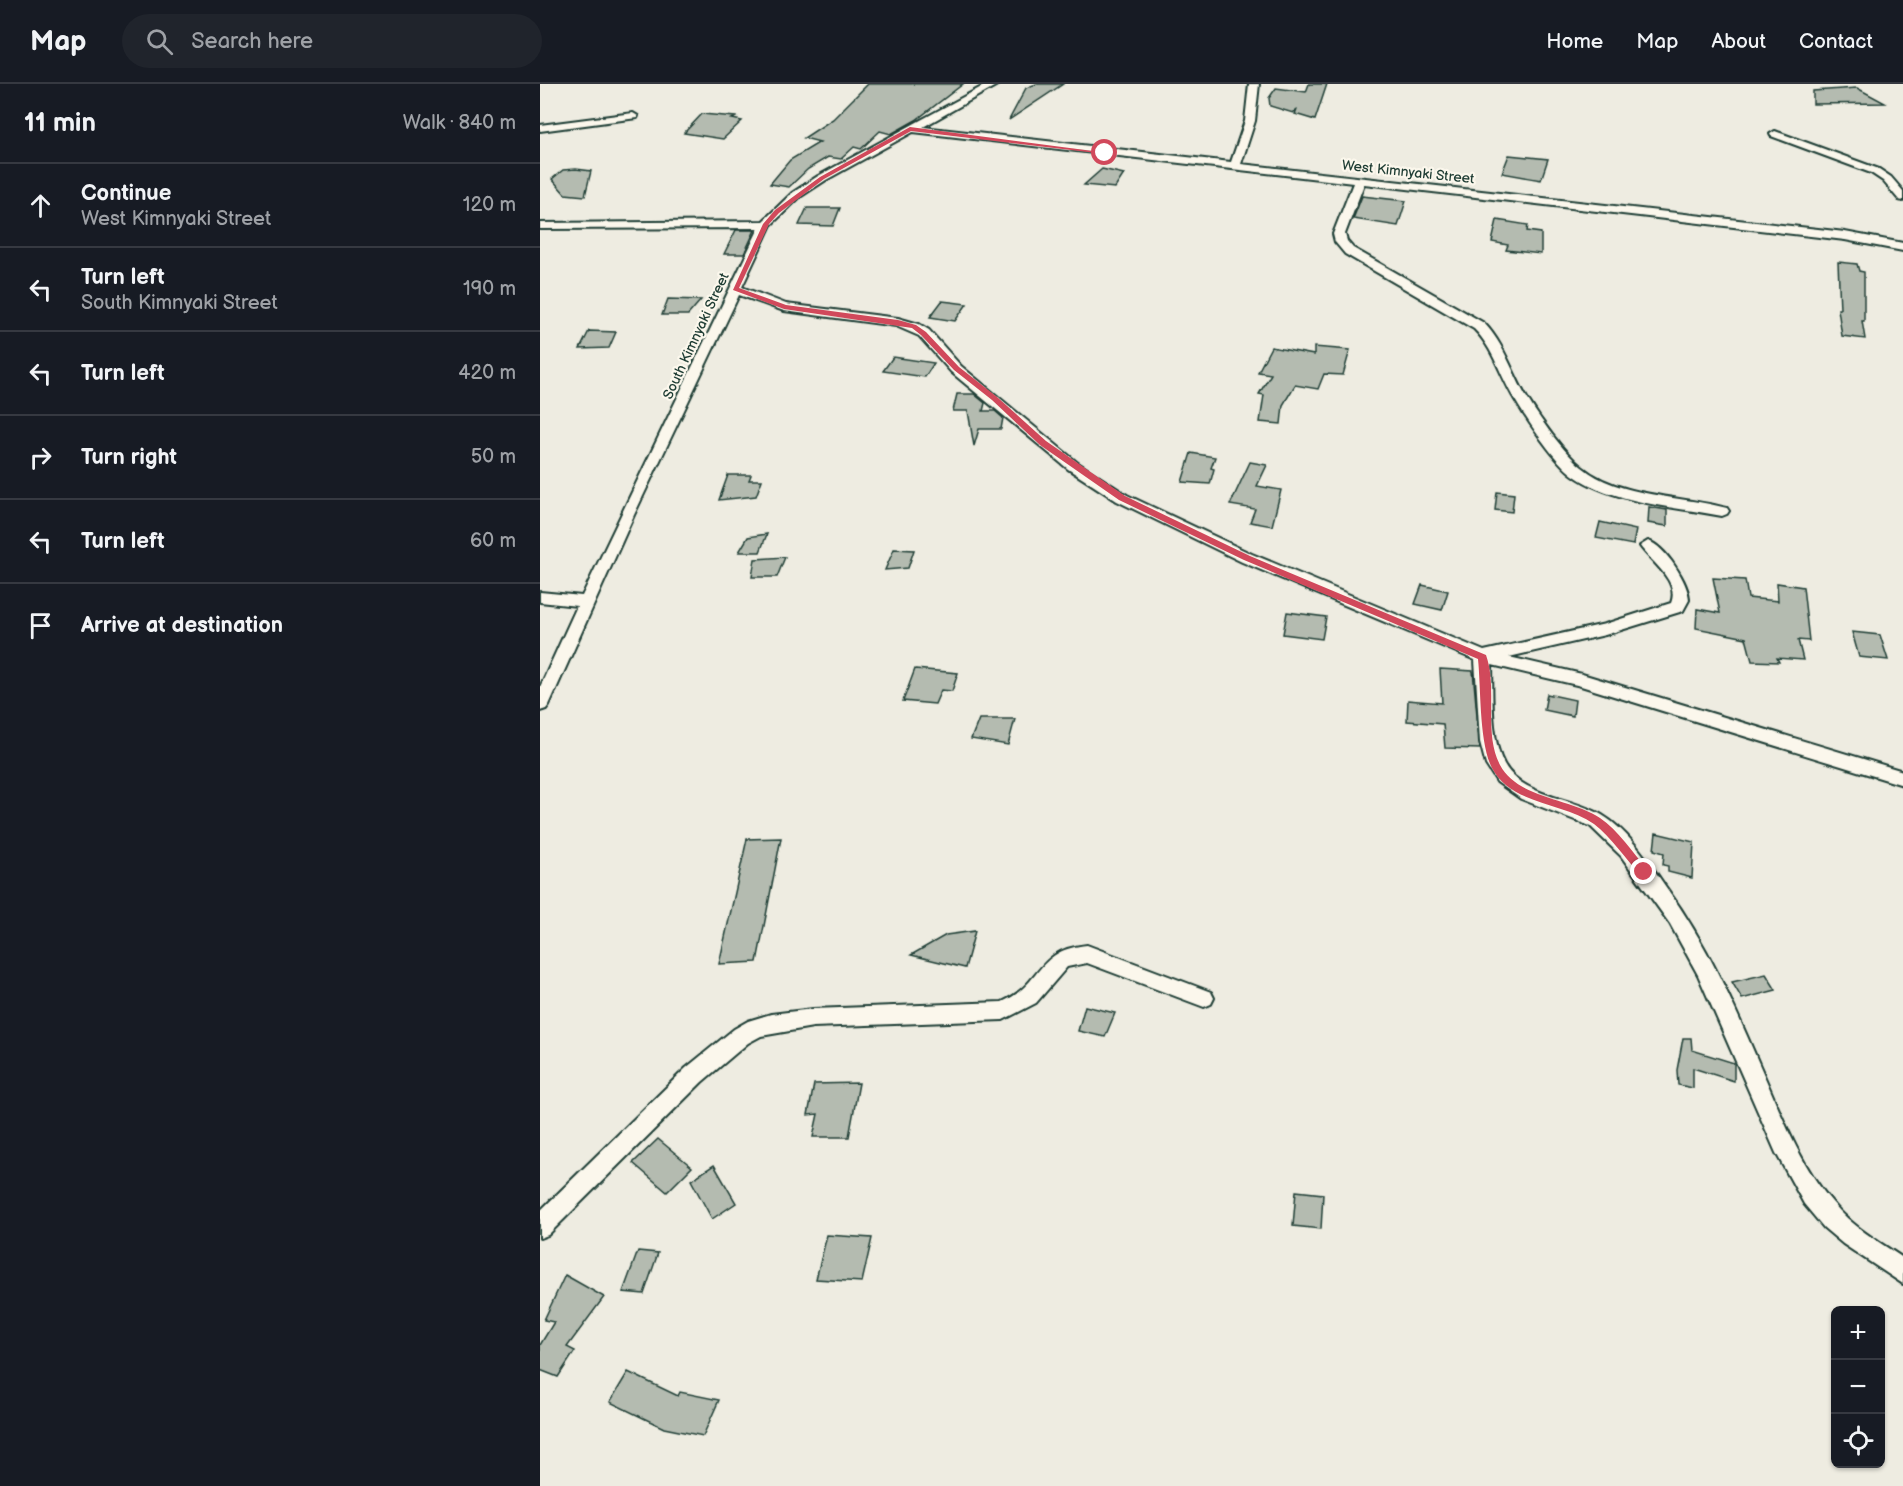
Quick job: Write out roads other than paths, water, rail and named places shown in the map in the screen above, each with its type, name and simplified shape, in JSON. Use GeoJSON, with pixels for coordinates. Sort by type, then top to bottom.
{"type":"FeatureCollection","features":[{"type":"Feature","properties":{"kind":"street","name":"South Kimnyaki Street"},"geometry":{"type":"LineString","coordinates":[[540,705],[766,224],[796,195],[822,178],[994,84]]}},
{"type":"Feature","properties":{"kind":"street"},"geometry":{"type":"LineString","coordinates":[[1235,166],[1250,120],[1254,84]]}},
{"type":"Feature","properties":{"kind":"street"},"geometry":{"type":"LineString","coordinates":[[540,128],[633,116]]}},
{"type":"Feature","properties":{"kind":"street","name":"West Kimnyaki Street"},"geometry":{"type":"LineString","coordinates":[[910,129],[998,141],[1845,236],[1903,246]]}},
{"type":"Feature","properties":{"kind":"street"},"geometry":{"type":"LineString","coordinates":[[1775,134],[1875,171],[1887,180],[1903,198]]}},
{"type":"Feature","properties":{"kind":"street"},"geometry":{"type":"LineString","coordinates":[[1359,182],[1339,234],[1341,242],[1364,260],[1466,316],[1479,326],[1491,338],[1521,399],[1564,458],[1577,471],[1597,483],[1628,493],[1722,511]]}},
{"type":"Feature","properties":{"kind":"street"},"geometry":{"type":"LineString","coordinates":[[540,226],[766,224]]}},
{"type":"Feature","properties":{"kind":"street"},"geometry":{"type":"LineString","coordinates":[[735,289],[784,307],[898,322],[914,327],[924,333],[956,369],[994,398],[1043,443],[1122,498],[1247,558],[1483,657],[1582,680],[1903,778]]}},
{"type":"Feature","properties":{"kind":"street"},"geometry":{"type":"LineString","coordinates":[[1483,657],[1571,638],[1651,617],[1677,607],[1682,598],[1680,587],[1672,573],[1648,546]]}},
{"type":"Feature","properties":{"kind":"street"},"geometry":{"type":"LineString","coordinates":[[540,597],[588,602]]}},
{"type":"Feature","properties":{"kind":"street"},"geometry":{"type":"LineString","coordinates":[[1483,657],[1490,749],[1496,767],[1507,780],[1523,791],[1586,815],[1599,823],[1644,872],[1697,952],[1723,1004],[1784,1148],[1814,1200],[1841,1228],[1903,1272]]}},
{"type":"Feature","properties":{"kind":"street"},"geometry":{"type":"LineString","coordinates":[[540,1227],[694,1075],[741,1036],[771,1023],[813,1018],[1003,1011],[1023,1002],[1059,959],[1087,954],[1204,998]]}}]}
